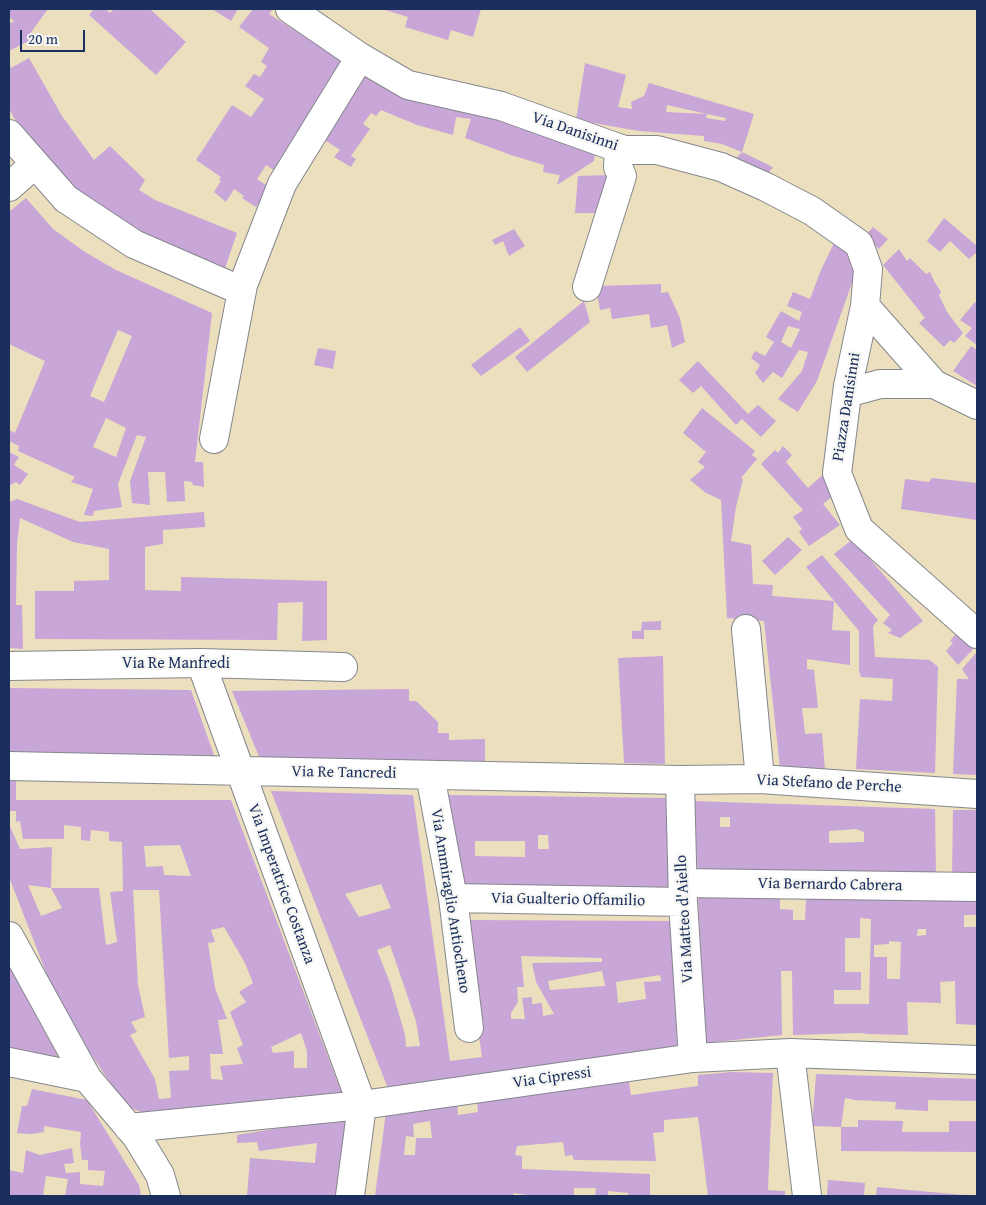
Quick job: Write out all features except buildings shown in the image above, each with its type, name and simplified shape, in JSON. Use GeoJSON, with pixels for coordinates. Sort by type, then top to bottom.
{"type":"FeatureCollection","features":[{"type":"Feature","properties":{"kind":"street","name":"Via Danisinni"},"geometry":{"type":"LineString","coordinates":[[290,9],[360,57],[408,85],[501,106],[624,150],[656,150],[721,167],[766,187],[812,211],[859,244],[868,269],[865,306]]}},
{"type":"Feature","properties":{"kind":"street"},"geometry":{"type":"LineString","coordinates":[[214,439],[243,285],[282,184],[360,57]]}},
{"type":"Feature","properties":{"kind":"street"},"geometry":{"type":"LineString","coordinates":[[9,134],[66,199],[134,244],[242,291]]}},
{"type":"Feature","properties":{"kind":"street"},"geometry":{"type":"LineString","coordinates":[[587,287],[622,176],[618,167],[619,148]]}},
{"type":"Feature","properties":{"kind":"street"},"geometry":{"type":"LineString","coordinates":[[9,188],[35,164]]}},
{"type":"Feature","properties":{"kind":"street"},"geometry":{"type":"LineString","coordinates":[[865,306],[934,384],[977,405]]}},
{"type":"Feature","properties":{"kind":"street","name":"Piazza Danisinni"},"geometry":{"type":"LineString","coordinates":[[865,306],[847,393],[837,473],[859,529],[977,634]]}},
{"type":"Feature","properties":{"kind":"street"},"geometry":{"type":"LineString","coordinates":[[847,393],[880,384],[934,384]]}},
{"type":"Feature","properties":{"kind":"street"},"geometry":{"type":"LineString","coordinates":[[746,629],[760,779]]}},
{"type":"Feature","properties":{"kind":"street","name":"Via Re Manfredi"},"geometry":{"type":"LineString","coordinates":[[9,666],[201,663],[343,666]]}},
{"type":"Feature","properties":{"kind":"street","name":"Via Imperatrice Costanza"},"geometry":{"type":"LineString","coordinates":[[201,663],[362,1105]]}},
{"type":"Feature","properties":{"kind":"street","name":"Via Re Tancredi"},"geometry":{"type":"LineString","coordinates":[[9,766],[680,780]]}},
{"type":"Feature","properties":{"kind":"street","name":"Via Ammiraglio Antiocheno"},"geometry":{"type":"LineString","coordinates":[[430,775],[453,898],[469,1028]]}},
{"type":"Feature","properties":{"kind":"street","name":"Via Stefano de Perche"},"geometry":{"type":"LineString","coordinates":[[680,780],[760,779],[977,794]]}},
{"type":"Feature","properties":{"kind":"street","name":"Via Matteo d'Aiello"},"geometry":{"type":"LineString","coordinates":[[680,780],[683,892],[693,1058]]}},
{"type":"Feature","properties":{"kind":"street","name":"Via Bernardo Cabrera"},"geometry":{"type":"LineString","coordinates":[[683,892],[977,887]]}},
{"type":"Feature","properties":{"kind":"street","name":"Via Gualterio Offamilio"},"geometry":{"type":"LineString","coordinates":[[453,898],[683,892]]}},
{"type":"Feature","properties":{"kind":"street"},"geometry":{"type":"LineString","coordinates":[[9,936],[87,1078],[137,1137],[160,1175],[166,1196]]}},
{"type":"Feature","properties":{"kind":"street"},"geometry":{"type":"LineString","coordinates":[[790,1053],[807,1196]]}},
{"type":"Feature","properties":{"kind":"street","name":"Via Cipressi"},"geometry":{"type":"LineString","coordinates":[[129,1128],[362,1105],[693,1058],[790,1053],[977,1060]]}},
{"type":"Feature","properties":{"kind":"street"},"geometry":{"type":"LineString","coordinates":[[9,1062],[87,1078]]}},
{"type":"Feature","properties":{"kind":"street"},"geometry":{"type":"LineString","coordinates":[[350,1196],[362,1105]]}}]}
